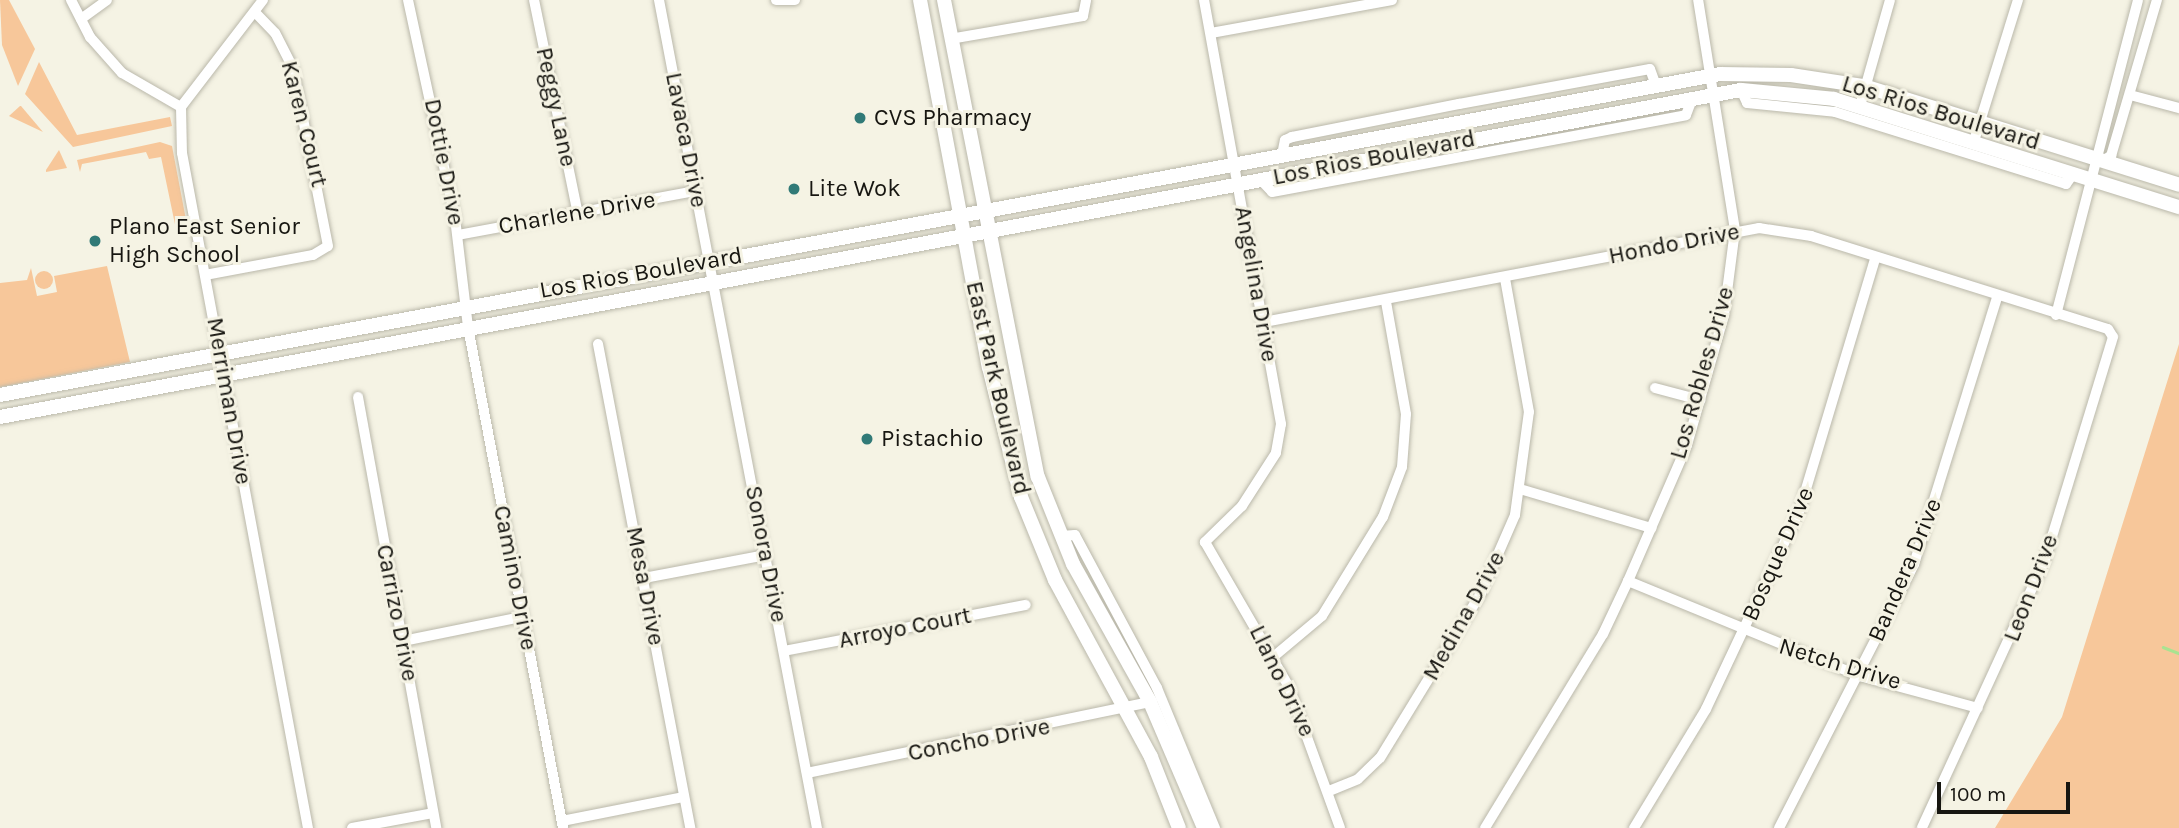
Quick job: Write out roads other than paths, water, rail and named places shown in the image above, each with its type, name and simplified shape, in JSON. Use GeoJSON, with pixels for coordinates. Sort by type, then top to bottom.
{"type":"FeatureCollection","features":[{"type":"Feature","properties":{"kind":"main road","name":"East Park Boulevard"},"geometry":{"type":"LineString","coordinates":[[920,0],[1009,457],[1055,580],[1129,711],[1179,828]]}},
{"type":"Feature","properties":{"kind":"main road","name":"East Park Boulevard"},"geometry":{"type":"LineString","coordinates":[[944,0],[986,232],[1031,450],[1060,536],[1150,702],[1204,828]]}},
{"type":"Feature","properties":{"kind":"main road"},"geometry":{"type":"LineString","coordinates":[[929,43],[950,39]]}},
{"type":"Feature","properties":{"kind":"main road","name":"Los Rios Boulevard"},"geometry":{"type":"LineString","coordinates":[[0,395],[465,305],[1282,155],[1655,83],[1712,75],[1791,75],[1864,86],[2179,186]]}},
{"type":"Feature","properties":{"kind":"main road","name":"Los Rios Boulevard"},"geometry":{"type":"LineString","coordinates":[[1,414],[1741,90],[1860,106],[2179,207]]}},
{"type":"Feature","properties":{"kind":"main road"},"geometry":{"type":"LineString","coordinates":[[1124,183],[1125,205]]}},
{"type":"Feature","properties":{"kind":"main road"},"geometry":{"type":"LineString","coordinates":[[814,241],[818,263]]}},
{"type":"Feature","properties":{"kind":"main road"},"geometry":{"type":"LineString","coordinates":[[90,399],[133,384],[140,367]]}},
{"type":"Feature","properties":{"kind":"main road"},"geometry":{"type":"LineString","coordinates":[[1009,457],[1031,450]]}},
{"type":"Feature","properties":{"kind":"street"},"geometry":{"type":"LineString","coordinates":[[71,0],[81,19],[122,73],[181,107],[263,0]]}},
{"type":"Feature","properties":{"kind":"street"},"geometry":{"type":"LineString","coordinates":[[81,19],[107,0]]}},
{"type":"Feature","properties":{"kind":"street","name":"Dottie Drive"},"geometry":{"type":"LineString","coordinates":[[408,0],[458,235],[468,327]]}},
{"type":"Feature","properties":{"kind":"street","name":"Peggy Lane"},"geometry":{"type":"LineString","coordinates":[[534,0],[578,214]]}},
{"type":"Feature","properties":{"kind":"street","name":"Lavaca Drive"},"geometry":{"type":"LineString","coordinates":[[659,0],[714,280]]}},
{"type":"Feature","properties":{"kind":"street"},"geometry":{"type":"LineString","coordinates":[[777,0],[795,0]]}},
{"type":"Feature","properties":{"kind":"street"},"geometry":{"type":"LineString","coordinates":[[950,39],[1083,16],[1086,0]]}},
{"type":"Feature","properties":{"kind":"street","name":"Angelina Drive"},"geometry":{"type":"LineString","coordinates":[[1205,0],[1281,424],[1276,453],[1232,520],[1205,542]]}},
{"type":"Feature","properties":{"kind":"street"},"geometry":{"type":"LineString","coordinates":[[1322,0],[1325,12]]}},
{"type":"Feature","properties":{"kind":"street"},"geometry":{"type":"LineString","coordinates":[[1211,33],[1392,0]]}},
{"type":"Feature","properties":{"kind":"street","name":"Los Robles Drive"},"geometry":{"type":"LineString","coordinates":[[1485,828],[1628,581],[1700,400],[1724,315],[1735,230],[1698,0]]}},
{"type":"Feature","properties":{"kind":"street"},"geometry":{"type":"LineString","coordinates":[[1860,106],[1890,0]]}},
{"type":"Feature","properties":{"kind":"street"},"geometry":{"type":"LineString","coordinates":[[1974,141],[2018,0]]}},
{"type":"Feature","properties":{"kind":"street"},"geometry":{"type":"LineString","coordinates":[[2056,315],[2100,162],[2095,149],[2138,0]]}},
{"type":"Feature","properties":{"kind":"street"},"geometry":{"type":"LineString","coordinates":[[2100,162],[2111,156],[2157,0]]}},
{"type":"Feature","properties":{"kind":"street","name":"Karen Court"},"geometry":{"type":"LineString","coordinates":[[205,275],[313,255],[328,246],[293,68],[275,33],[255,12]]}},
{"type":"Feature","properties":{"kind":"street","name":"Los Rios Boulevard"},"geometry":{"type":"LineString","coordinates":[[1741,90],[1747,103],[1836,112],[2066,184],[2074,173]]}},
{"type":"Feature","properties":{"kind":"street"},"geometry":{"type":"LineString","coordinates":[[2130,95],[2179,108]]}},
{"type":"Feature","properties":{"kind":"street","name":"Merriman Drive"},"geometry":{"type":"LineString","coordinates":[[181,107],[182,153],[308,828]]}},
{"type":"Feature","properties":{"kind":"street","name":"Charlene Drive"},"geometry":{"type":"LineString","coordinates":[[458,235],[695,191]]}},
{"type":"Feature","properties":{"kind":"street","name":"Hondo Drive"},"geometry":{"type":"LineString","coordinates":[[1264,322],[1505,279],[1735,230],[1811,236],[1875,259],[2108,329],[2113,337]]}},
{"type":"Feature","properties":{"kind":"street","name":"Bosque Drive"},"geometry":{"type":"LineString","coordinates":[[1634,828],[1744,632],[1813,476],[1875,259]]}},
{"type":"Feature","properties":{"kind":"street","name":"Medina Drive"},"geometry":{"type":"LineString","coordinates":[[1329,791],[1358,779],[1380,758],[1488,581],[1523,490],[1530,412],[1505,279]]}},
{"type":"Feature","properties":{"kind":"street","name":"Sonora Drive"},"geometry":{"type":"LineString","coordinates":[[714,280],[817,828]]}},
{"type":"Feature","properties":{"kind":"street","name":"Bandera Drive"},"geometry":{"type":"LineString","coordinates":[[1779,828],[1860,676],[1925,533],[1997,297]]}},
{"type":"Feature","properties":{"kind":"street"},"geometry":{"type":"LineString","coordinates":[[1272,658],[1322,616],[1383,517],[1402,467],[1406,414],[1386,302]]}},
{"type":"Feature","properties":{"kind":"street","name":"Camino Drive"},"geometry":{"type":"LineString","coordinates":[[468,327],[562,825]]}},
{"type":"Feature","properties":{"kind":"street","name":"Leon Drive"},"geometry":{"type":"LineString","coordinates":[[1922,828],[2045,560],[2113,337]]}},
{"type":"Feature","properties":{"kind":"street","name":"Mesa Drive"},"geometry":{"type":"LineString","coordinates":[[598,344],[690,828]]}},
{"type":"Feature","properties":{"kind":"street"},"geometry":{"type":"LineString","coordinates":[[1656,388],[1700,400]]}},
{"type":"Feature","properties":{"kind":"street","name":"Carrizo Drive"},"geometry":{"type":"LineString","coordinates":[[358,397],[436,828]]}},
{"type":"Feature","properties":{"kind":"street"},"geometry":{"type":"LineString","coordinates":[[1523,490],[1651,528]]}},
{"type":"Feature","properties":{"kind":"street"},"geometry":{"type":"LineString","coordinates":[[1060,536],[1075,535],[1157,688],[1215,828]]}},
{"type":"Feature","properties":{"kind":"street","name":"Llano Drive"},"geometry":{"type":"LineString","coordinates":[[1205,542],[1272,658],[1329,791],[1340,828]]}},
{"type":"Feature","properties":{"kind":"street"},"geometry":{"type":"LineString","coordinates":[[644,578],[766,555]]}},
{"type":"Feature","properties":{"kind":"street","name":"Netch Drive"},"geometry":{"type":"LineString","coordinates":[[1628,581],[1744,632],[1860,676],[1978,708]]}},
{"type":"Feature","properties":{"kind":"street","name":"Arroyo Court"},"geometry":{"type":"LineString","coordinates":[[784,651],[1026,606]]}},
{"type":"Feature","properties":{"kind":"street"},"geometry":{"type":"LineString","coordinates":[[403,641],[522,617]]}},
{"type":"Feature","properties":{"kind":"street","name":"Concho Drive"},"geometry":{"type":"LineString","coordinates":[[807,774],[1129,711],[1150,702]]}},
{"type":"Feature","properties":{"kind":"street"},"geometry":{"type":"LineString","coordinates":[[562,825],[683,797]]}},
{"type":"Feature","properties":{"kind":"street"},"geometry":{"type":"LineString","coordinates":[[352,828],[433,813]]}},
{"type":"Feature","properties":{"kind":"waterway"},"geometry":{"type":"LineString","coordinates":[[2163,647],[2179,653]]}},
{"type":"Feature","properties":{"kind":"place","name":"CVS Pharmacy"},"geometry":{"type":"Point","coordinates":[860,118]}},
{"type":"Feature","properties":{"kind":"place","name":"Lite Wok"},"geometry":{"type":"Point","coordinates":[794,189]}},
{"type":"Feature","properties":{"kind":"place","name":"Plano East Senior High School"},"geometry":{"type":"Point","coordinates":[95,241]}},
{"type":"Feature","properties":{"kind":"place","name":"Pistachio"},"geometry":{"type":"Point","coordinates":[867,439]}}]}
